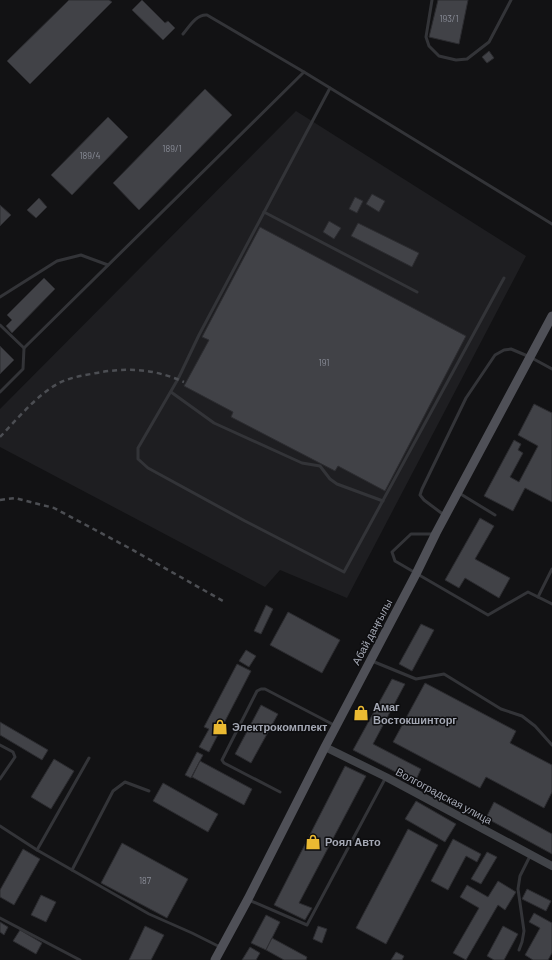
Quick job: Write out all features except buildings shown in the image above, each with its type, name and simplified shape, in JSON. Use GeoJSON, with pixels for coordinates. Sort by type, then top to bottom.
{"type":"FeatureCollection","features":[{"type":"Feature","properties":{"kind":"main road","name":"Абай даңғылы"},"geometry":{"type":"LineString","coordinates":[[215,960],[248,899],[445,516],[552,316]]}},
{"type":"Feature","properties":{"kind":"street","name":"Волгоградская улица"},"geometry":{"type":"LineString","coordinates":[[325,747],[386,777],[552,866]]}},
{"type":"Feature","properties":{"kind":"lane"},"geometry":{"type":"LineString","coordinates":[[432,0],[426,37],[429,46],[439,56],[456,60],[467,59],[489,42],[511,0]]}},
{"type":"Feature","properties":{"kind":"lane"},"geometry":{"type":"LineString","coordinates":[[183,34],[198,17],[207,15],[304,72],[552,224]]}},
{"type":"Feature","properties":{"kind":"lane"},"geometry":{"type":"LineString","coordinates":[[0,392],[23,369],[24,348],[304,72]]}},
{"type":"Feature","properties":{"kind":"lane"},"geometry":{"type":"LineString","coordinates":[[330,88],[199,335],[171,392],[138,448],[138,459],[148,468],[245,521],[344,572],[504,278]]}},
{"type":"Feature","properties":{"kind":"lane"},"geometry":{"type":"LineString","coordinates":[[264,212],[417,292]]}},
{"type":"Feature","properties":{"kind":"lane"},"geometry":{"type":"LineString","coordinates":[[0,297],[57,261],[81,255],[108,264]]}},
{"type":"Feature","properties":{"kind":"lane"},"geometry":{"type":"LineString","coordinates":[[0,325],[24,348]]}},
{"type":"Feature","properties":{"kind":"lane"},"geometry":{"type":"LineString","coordinates":[[445,516],[424,500],[420,495],[466,398],[495,355],[504,350],[511,349],[552,369]]}},
{"type":"Feature","properties":{"kind":"lane"},"geometry":{"type":"LineString","coordinates":[[171,392],[214,424],[302,463],[320,466],[336,484],[383,500]]}},
{"type":"Feature","properties":{"kind":"lane"},"geometry":{"type":"LineString","coordinates":[[458,492],[495,515]]}},
{"type":"Feature","properties":{"kind":"lane"},"geometry":{"type":"LineString","coordinates":[[436,534],[411,534],[392,552],[395,561],[488,615],[528,592],[552,604]]}},
{"type":"Feature","properties":{"kind":"lane"},"geometry":{"type":"LineString","coordinates":[[538,597],[552,569]]}},
{"type":"Feature","properties":{"kind":"lane"},"geometry":{"type":"LineString","coordinates":[[370,661],[416,679],[444,674],[501,709],[522,716],[535,726],[552,745]]}},
{"type":"Feature","properties":{"kind":"lane"},"geometry":{"type":"LineString","coordinates":[[280,792],[224,763],[222,760],[257,691],[260,689],[265,689],[336,726]]}},
{"type":"Feature","properties":{"kind":"lane"},"geometry":{"type":"LineString","coordinates":[[0,745],[13,752],[15,757],[0,779]]}},
{"type":"Feature","properties":{"kind":"lane"},"geometry":{"type":"LineString","coordinates":[[37,850],[89,758]]}},
{"type":"Feature","properties":{"kind":"lane"},"geometry":{"type":"LineString","coordinates":[[248,899],[307,925],[386,777]]}},
{"type":"Feature","properties":{"kind":"lane"},"geometry":{"type":"LineString","coordinates":[[72,870],[112,791],[125,782],[149,792]]}},
{"type":"Feature","properties":{"kind":"lane"},"geometry":{"type":"LineString","coordinates":[[0,826],[37,850],[149,914],[221,948]]}},
{"type":"Feature","properties":{"kind":"lane"},"geometry":{"type":"LineString","coordinates":[[519,950],[524,931],[518,889],[520,876],[530,854]]}},
{"type":"Feature","properties":{"kind":"lane"},"geometry":{"type":"LineString","coordinates":[[0,918],[80,960]]}},
{"type":"Feature","properties":{"kind":"shaded area"},"geometry":{"type":"Polygon","coordinates":[[[296,111],[526,256],[347,598],[280,570],[265,587],[0,447],[0,409],[296,111]]]}},
{"type":"Feature","properties":{"kind":"railway"},"geometry":{"type":"LineString","coordinates":[[0,437],[43,394],[59,383],[71,378],[115,370],[138,370],[161,374],[184,382]]}},
{"type":"Feature","properties":{"kind":"railway"},"geometry":{"type":"LineString","coordinates":[[0,500],[15,498],[54,508],[131,549],[223,601]]}},
{"type":"Feature","properties":{"kind":"place","name":"Амаг Востокшинторг"},"geometry":{"type":"Point","coordinates":[361,713]}},
{"type":"Feature","properties":{"kind":"place","name":"Электрокомплект"},"geometry":{"type":"Point","coordinates":[220,727]}},
{"type":"Feature","properties":{"kind":"place","name":"Роял Авто"},"geometry":{"type":"Point","coordinates":[313,842]}}]}
